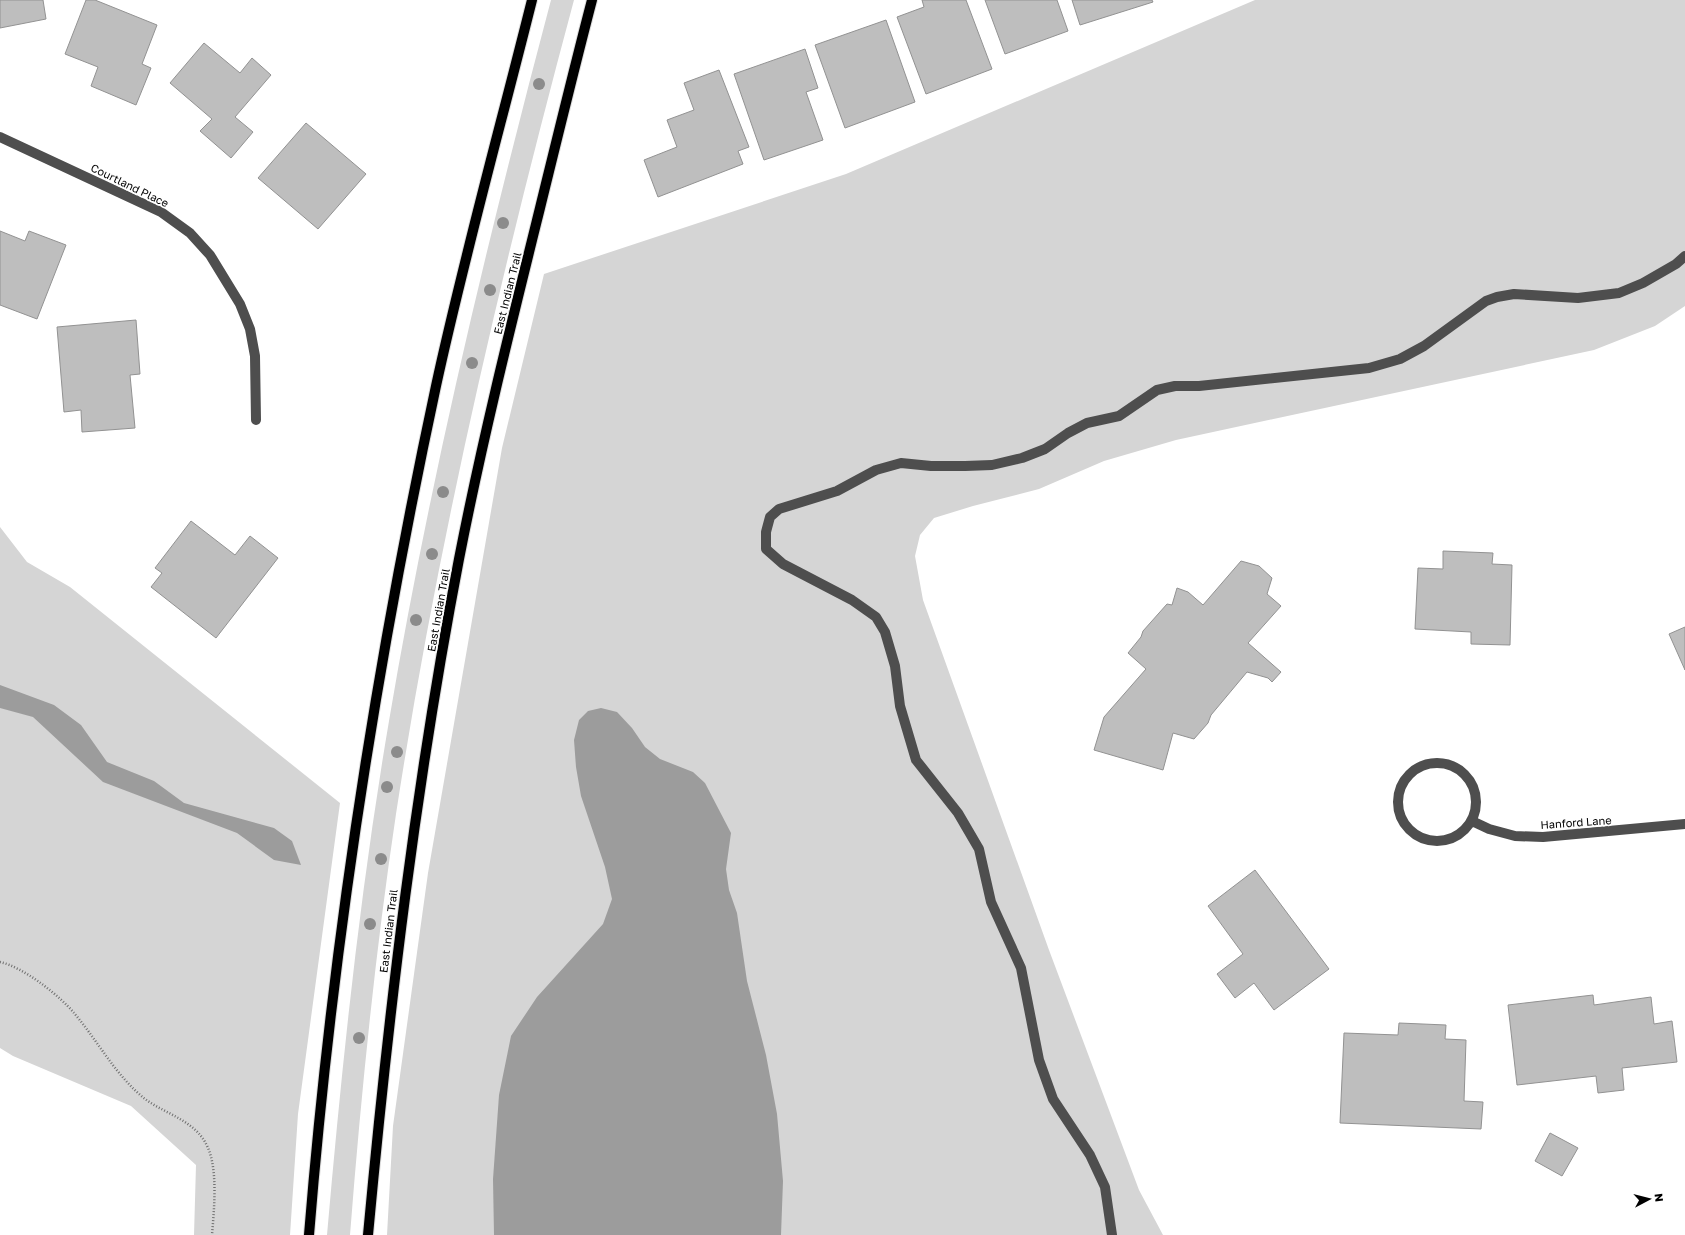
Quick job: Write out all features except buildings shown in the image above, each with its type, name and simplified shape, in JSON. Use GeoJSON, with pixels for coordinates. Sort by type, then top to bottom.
{"type":"FeatureCollection","features":[{"type":"Feature","properties":{"kind":"main road"},"geometry":{"type":"LineString","coordinates":[[309,1235],[325,1063],[340,939],[364,763],[379,674],[407,525],[437,382],[532,0]]}},
{"type":"Feature","properties":{"kind":"main road","name":"East Indian Trail"},"geometry":{"type":"LineString","coordinates":[[368,1235],[390,1010],[404,895],[428,733],[454,589],[483,447],[516,303],[592,0]]}},
{"type":"Feature","properties":{"kind":"street","name":"Courtland Place"},"geometry":{"type":"LineString","coordinates":[[0,137],[161,212],[190,232],[210,255],[240,304],[250,330],[255,356],[256,420]]}},
{"type":"Feature","properties":{"kind":"street"},"geometry":{"type":"LineString","coordinates":[[1112,1235],[1106,1188],[1090,1155],[1053,1099],[1039,1060],[1021,968],[991,902],[979,849],[958,813],[916,760],[900,706],[895,666],[885,632],[876,617],[852,600],[783,564],[766,549],[766,532],[770,517],[779,509],[837,491],[876,470],[901,463],[931,466],[992,465],[1022,458],[1045,449],[1068,433],[1087,423],[1119,416],[1158,390],[1175,386],[1198,386],[1369,368],[1400,359],[1424,346],[1486,301],[1514,294],[1578,298],[1618,293],[1642,283],[1676,264],[1685,256]]}},
{"type":"Feature","properties":{"kind":"street"},"geometry":{"type":"LineString","coordinates":[[1433,763],[1448,764],[1460,770],[1470,780],[1474,790],[1476,806],[1472,821],[1464,831],[1451,839],[1434,842],[1418,836],[1404,824],[1398,810],[1399,792],[1404,780],[1416,769],[1433,763]]}},
{"type":"Feature","properties":{"kind":"street","name":"Hanford Lane"},"geometry":{"type":"LineString","coordinates":[[1472,821],[1489,829],[1515,836],[1543,837],[1685,824]]}},
{"type":"Feature","properties":{"kind":"path"},"geometry":{"type":"LineString","coordinates":[[0,962],[36,979],[73,1012],[121,1076],[146,1099],[185,1122],[200,1133],[209,1149],[214,1172],[212,1235]]}},
{"type":"Feature","properties":{"kind":"shaded area"},"geometry":{"type":"Polygon","coordinates":[[[551,0],[574,0],[547,101],[497,303],[431,609],[388,867],[364,1077],[350,1235],[327,1235],[353,977],[369,849],[405,630],[462,359],[505,179],[551,0]]]}},
{"type":"Feature","properties":{"kind":"shaded area"},"geometry":{"type":"Polygon","coordinates":[[[1255,0],[1685,0],[1685,306],[1655,326],[1594,350],[1176,440],[1104,461],[1039,489],[934,518],[920,535],[915,556],[923,600],[1049,950],[1139,1190],[1163,1235],[387,1235],[393,1126],[428,873],[502,448],[544,274],[846,174],[1255,0]]]}},
{"type":"Feature","properties":{"kind":"shaded area"},"geometry":{"type":"Polygon","coordinates":[[[0,527],[27,562],[70,587],[340,803],[298,1114],[290,1235],[194,1235],[196,1165],[131,1106],[13,1056],[0,1048],[0,527]]]}},
{"type":"Feature","properties":{"kind":"shaded area"},"geometry":{"type":"Polygon","coordinates":[[[0,685],[54,705],[81,725],[107,762],[154,781],[184,803],[274,828],[292,841],[301,865],[274,860],[237,833],[103,782],[33,717],[0,708],[0,685]]]}},
{"type":"Feature","properties":{"kind":"shaded area"},"geometry":{"type":"Polygon","coordinates":[[[601,708],[617,712],[632,728],[645,747],[660,759],[693,772],[705,783],[731,833],[726,869],[729,890],[737,913],[747,981],[766,1055],[777,1114],[783,1181],[781,1235],[494,1235],[493,1179],[499,1095],[511,1036],[537,997],[603,924],[612,899],[605,867],[581,796],[576,767],[574,740],[579,720],[588,711],[601,708]]]}}]}
